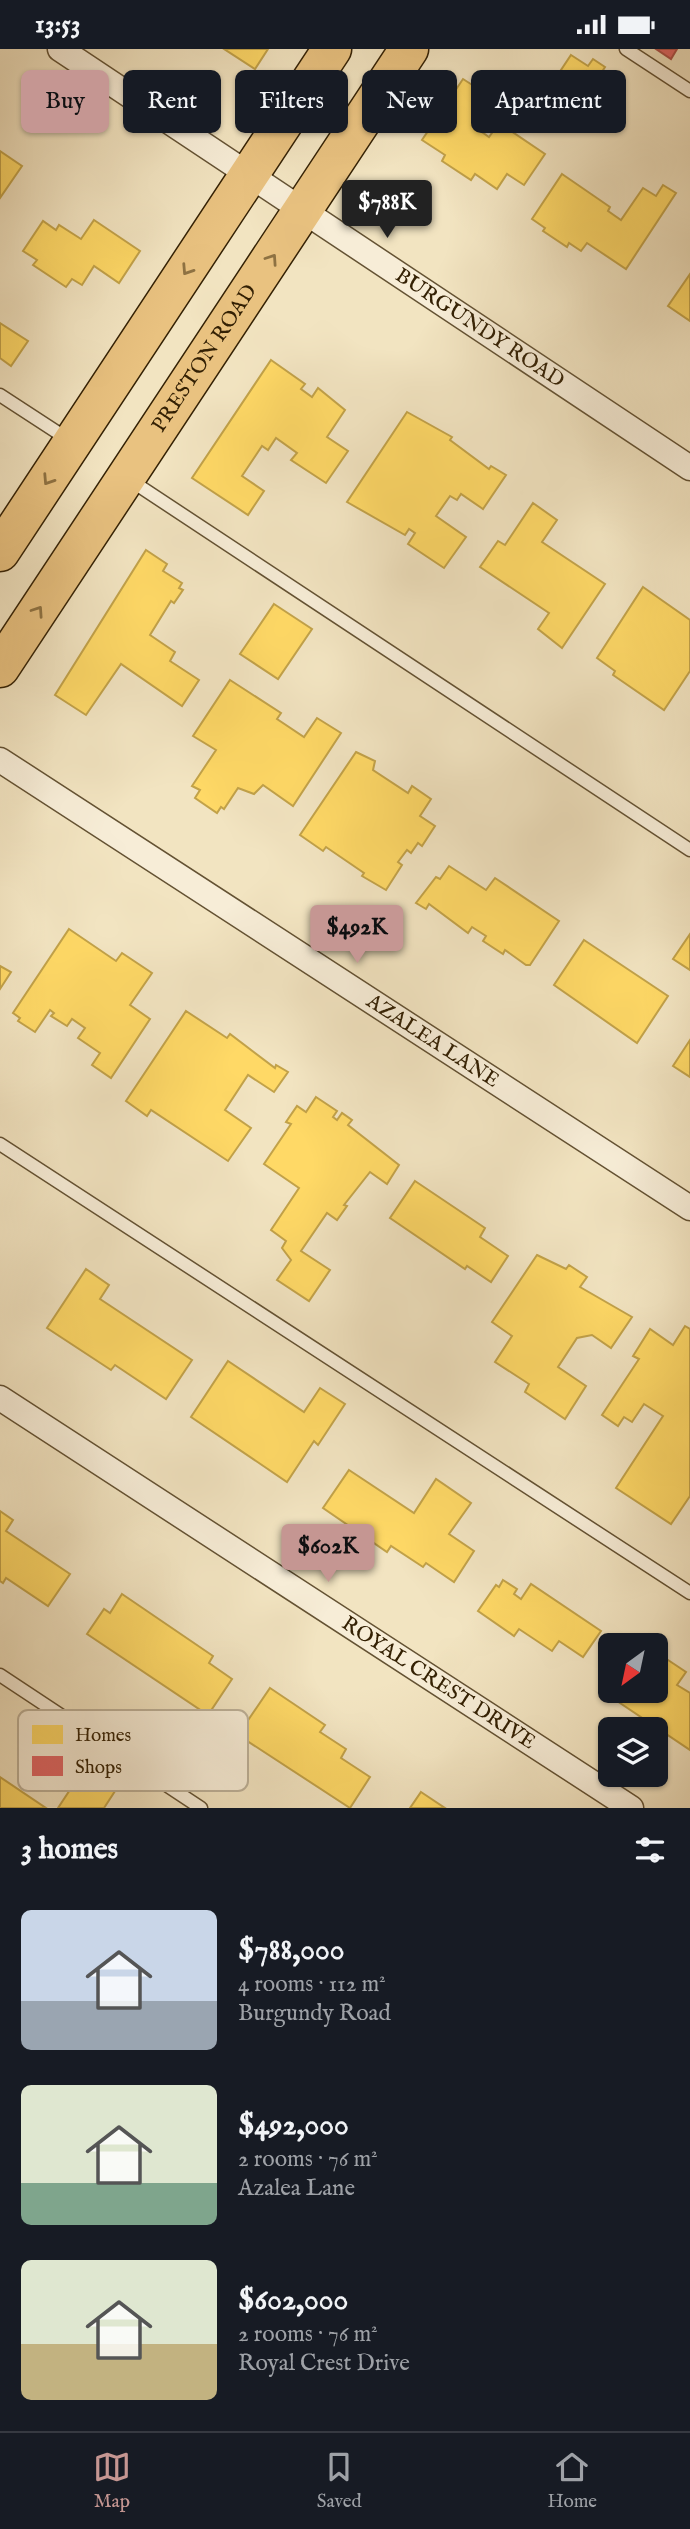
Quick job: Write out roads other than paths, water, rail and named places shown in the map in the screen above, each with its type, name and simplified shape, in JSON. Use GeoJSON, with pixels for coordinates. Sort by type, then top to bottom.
{"type":"FeatureCollection","features":[{"type":"Feature","properties":{"kind":"main road"},"geometry":{"type":"LineString","coordinates":[[0,552],[332,49]]}},
{"type":"Feature","properties":{"kind":"main road","name":"PRESTON ROAD"},"geometry":{"type":"LineString","coordinates":[[0,668],[304,212],[409,49]]}},
{"type":"Feature","properties":{"kind":"street","name":"BURGUNDY ROAD"},"geometry":{"type":"LineString","coordinates":[[60,49],[690,468]]}},
{"type":"Feature","properties":{"kind":"street","name":"AZALEA LANE"},"geometry":{"type":"LineString","coordinates":[[0,760],[690,1208]]}},
{"type":"Feature","properties":{"kind":"street","name":"ROYAL CREST DRIVE"},"geometry":{"type":"LineString","coordinates":[[0,1398],[631,1808]]}},
{"type":"Feature","properties":{"kind":"lane"},"geometry":{"type":"LineString","coordinates":[[626,49],[690,91]]}},
{"type":"Feature","properties":{"kind":"lane"},"geometry":{"type":"LineString","coordinates":[[0,395],[73,443]]}},
{"type":"Feature","properties":{"kind":"lane"},"geometry":{"type":"LineString","coordinates":[[127,478],[690,850]]}},
{"type":"Feature","properties":{"kind":"lane"},"geometry":{"type":"LineString","coordinates":[[0,1145],[690,1593]]}},
{"type":"Feature","properties":{"kind":"lane"},"geometry":{"type":"LineString","coordinates":[[0,1675],[53,1710]]}},
{"type":"Feature","properties":{"kind":"lane"},"geometry":{"type":"LineString","coordinates":[[175,1791],[201,1808]]}}]}
